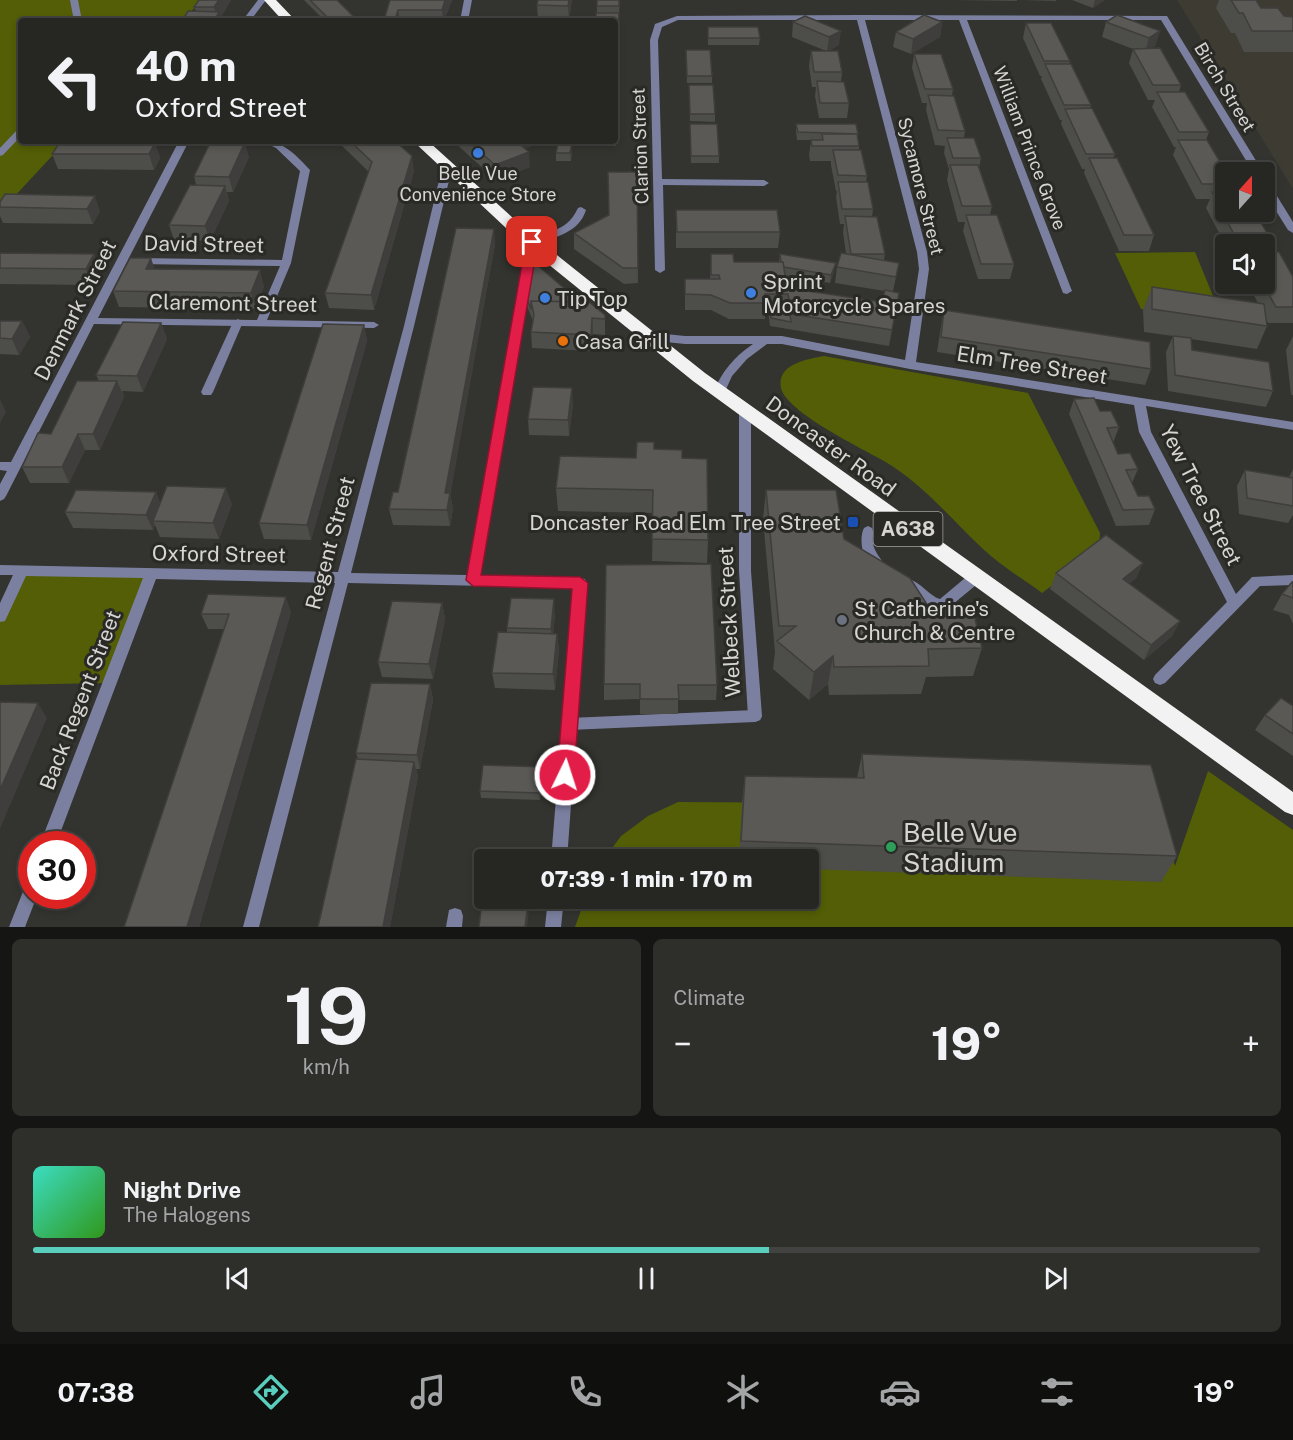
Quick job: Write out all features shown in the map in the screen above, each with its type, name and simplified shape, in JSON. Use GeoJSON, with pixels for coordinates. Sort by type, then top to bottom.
{"type":"FeatureCollection","features":[{"type":"Feature","properties":{"kind":"highway"},"geometry":{"type":"LineString","coordinates":[[270,0],[287,18]]}},
{"type":"Feature","properties":{"kind":"highway","name":"Doncaster Road"},"geometry":{"type":"LineString","coordinates":[[423,144],[447,168],[532,242],[719,393],[1293,805]]}},
{"type":"Feature","properties":{"kind":"street"},"geometry":{"type":"LineString","coordinates":[[74,0],[77,18]]}},
{"type":"Feature","properties":{"kind":"street"},"geometry":{"type":"LineString","coordinates":[[248,18],[262,0]]}},
{"type":"Feature","properties":{"kind":"street"},"geometry":{"type":"LineString","coordinates":[[465,18],[468,0]]}},
{"type":"Feature","properties":{"kind":"street","name":"Clarion Street"},"geometry":{"type":"LineString","coordinates":[[660,270],[654,40],[656,30],[662,23],[698,16],[860,17]]}},
{"type":"Feature","properties":{"kind":"street"},"geometry":{"type":"LineString","coordinates":[[860,17],[962,17]]}},
{"type":"Feature","properties":{"kind":"street","name":"Sycamore Street"},"geometry":{"type":"LineString","coordinates":[[860,17],[922,252],[924,269],[910,365]]}},
{"type":"Feature","properties":{"kind":"street","name":"Birch Street"},"geometry":{"type":"LineString","coordinates":[[962,17],[1164,18],[1252,162]]}},
{"type":"Feature","properties":{"kind":"street","name":"William Prince Grove"},"geometry":{"type":"LineString","coordinates":[[962,17],[1067,291]]}},
{"type":"Feature","properties":{"kind":"street"},"geometry":{"type":"LineString","coordinates":[[0,153],[18,134]]}},
{"type":"Feature","properties":{"kind":"street","name":"Denmark Street"},"geometry":{"type":"LineString","coordinates":[[0,496],[182,144]]}},
{"type":"Feature","properties":{"kind":"street"},"geometry":{"type":"LineString","coordinates":[[261,322],[286,263],[305,170],[274,144]]}},
{"type":"Feature","properties":{"kind":"street","name":"Regent Street"},"geometry":{"type":"LineString","coordinates":[[251,927],[409,326],[447,168]]}},
{"type":"Feature","properties":{"kind":"street"},"geometry":{"type":"LineString","coordinates":[[657,182],[764,183]]}},
{"type":"Feature","properties":{"kind":"street"},"geometry":{"type":"LineString","coordinates":[[1275,201],[1293,230]]}},
{"type":"Feature","properties":{"kind":"street"},"geometry":{"type":"LineString","coordinates":[[473,580],[532,242],[574,225],[580,217],[581,210]]}},
{"type":"Feature","properties":{"kind":"street","name":"David Street"},"geometry":{"type":"LineString","coordinates":[[122,261],[286,263]]}},
{"type":"Feature","properties":{"kind":"street","name":"Claremont Street"},"geometry":{"type":"LineString","coordinates":[[91,321],[374,325]]}},
{"type":"Feature","properties":{"kind":"street"},"geometry":{"type":"LineString","coordinates":[[207,392],[238,322]]}},
{"type":"Feature","properties":{"kind":"street","name":"Elm Tree Street"},"geometry":{"type":"LineString","coordinates":[[646,336],[685,340],[795,342],[910,365],[1293,426]]}},
{"type":"Feature","properties":{"kind":"street"},"geometry":{"type":"LineString","coordinates":[[719,393],[726,374],[738,359],[765,340]]}},
{"type":"Feature","properties":{"kind":"street","name":"Yew Tree Street"},"geometry":{"type":"LineString","coordinates":[[1139,402],[1145,432],[1235,604]]}},
{"type":"Feature","properties":{"kind":"street","name":"Welbeck Street"},"geometry":{"type":"LineString","coordinates":[[569,724],[755,716],[745,571],[745,412]]}},
{"type":"Feature","properties":{"kind":"street"},"geometry":{"type":"LineString","coordinates":[[0,466],[15,466]]}},
{"type":"Feature","properties":{"kind":"street"},"geometry":{"type":"LineString","coordinates":[[868,531],[866,538],[869,553],[879,565],[930,601],[942,605],[976,577]]}},
{"type":"Feature","properties":{"kind":"street","name":"Oxford Street"},"geometry":{"type":"LineString","coordinates":[[0,570],[580,583],[569,724]]}},
{"type":"Feature","properties":{"kind":"street"},"geometry":{"type":"LineString","coordinates":[[0,617],[22,570]]}},
{"type":"Feature","properties":{"kind":"street","name":"Back Regent Street"},"geometry":{"type":"LineString","coordinates":[[53,831],[152,572]]}},
{"type":"Feature","properties":{"kind":"street"},"geometry":{"type":"LineString","coordinates":[[1160,679],[1257,581],[1293,580]]}},
{"type":"Feature","properties":{"kind":"street"},"geometry":{"type":"LineString","coordinates":[[560,849],[569,724]]}},
{"type":"Feature","properties":{"kind":"street"},"geometry":{"type":"LineString","coordinates":[[18,927],[25,909]]}},
{"type":"Feature","properties":{"kind":"street"},"geometry":{"type":"LineString","coordinates":[[553,927],[555,909]]}},
{"type":"Feature","properties":{"kind":"shaded area"},"geometry":{"type":"Polygon","coordinates":[[[1177,0],[1293,0],[1293,189],[1177,0]]]}},
{"type":"Feature","properties":{"kind":"green space"},"geometry":{"type":"Polygon","coordinates":[[[0,0],[202,0],[185,18],[18,18],[18,144],[63,144],[0,212],[0,0]]]}},
{"type":"Feature","properties":{"kind":"green space"},"geometry":{"type":"Polygon","coordinates":[[[1195,252],[1223,320],[1141,309],[1115,253],[1195,252]]]}},
{"type":"Feature","properties":{"kind":"green space"},"geometry":{"type":"Polygon","coordinates":[[[824,356],[1028,393],[1100,533],[1099,551],[1042,593],[1012,572],[983,549],[911,480],[884,461],[810,418],[786,398],[781,388],[783,373],[795,364],[824,356]]]}},
{"type":"Feature","properties":{"kind":"green space"},"geometry":{"type":"Polygon","coordinates":[[[22,570],[152,572],[108,683],[0,685],[0,617],[22,570]]]}},
{"type":"Feature","properties":{"kind":"green space","name":"Belle Vue Stadium"},"geometry":{"type":"Polygon","coordinates":[[[1208,771],[1293,830],[1293,927],[575,927],[581,909],[819,909],[819,849],[611,849],[621,836],[648,816],[678,802],[819,803],[1151,792],[1175,866],[1208,771]]]}},
{"type":"Feature","properties":{"kind":"building"},"geometry":{"type":"Polygon","coordinates":[[[199,0],[219,0],[214,7],[194,7],[199,0]]]}},
{"type":"Feature","properties":{"kind":"building"},"geometry":{"type":"Polygon","coordinates":[[[310,0],[337,0],[354,17],[348,18],[328,18],[310,0]]]}},
{"type":"Feature","properties":{"kind":"building"},"geometry":{"type":"Polygon","coordinates":[[[390,0],[445,0],[442,10],[398,10],[396,18],[385,18],[390,0]]]}},
{"type":"Feature","properties":{"kind":"building"},"geometry":{"type":"Polygon","coordinates":[[[538,0],[569,0],[568,6],[537,5],[538,0]]]}},
{"type":"Feature","properties":{"kind":"building"},"geometry":{"type":"Polygon","coordinates":[[[597,0],[619,0],[619,6],[597,6],[597,0]]]}},
{"type":"Feature","properties":{"kind":"building"},"geometry":{"type":"Polygon","coordinates":[[[1231,0],[1256,0],[1261,8],[1278,8],[1284,16],[1293,17],[1293,31],[1252,31],[1243,13],[1239,13],[1231,0]]]}},
{"type":"Feature","properties":{"kind":"building"},"geometry":{"type":"Polygon","coordinates":[[[188,11],[219,12],[216,18],[184,18],[188,11]]]}},
{"type":"Feature","properties":{"kind":"building"},"geometry":{"type":"Polygon","coordinates":[[[596,13],[619,13],[618,37],[618,18],[596,18],[596,13]]]}},
{"type":"Feature","properties":{"kind":"building"},"geometry":{"type":"Polygon","coordinates":[[[924,15],[942,22],[913,39],[896,32],[924,15]]]}},
{"type":"Feature","properties":{"kind":"building"},"geometry":{"type":"Polygon","coordinates":[[[1117,15],[1160,31],[1149,38],[1106,22],[1117,15]]]}},
{"type":"Feature","properties":{"kind":"building"},"geometry":{"type":"Polygon","coordinates":[[[805,16],[841,31],[829,37],[793,22],[805,16]]]}},
{"type":"Feature","properties":{"kind":"building"},"geometry":{"type":"Polygon","coordinates":[[[1026,23],[1051,23],[1070,61],[1044,61],[1026,23]]]}},
{"type":"Feature","properties":{"kind":"building"},"geometry":{"type":"Polygon","coordinates":[[[708,27],[758,27],[760,38],[708,38],[708,27]]]}},
{"type":"Feature","properties":{"kind":"building"},"geometry":{"type":"Polygon","coordinates":[[[1160,48],[1181,85],[1153,85],[1133,49],[1160,48]]]}},
{"type":"Feature","properties":{"kind":"building"},"geometry":{"type":"Polygon","coordinates":[[[686,50],[710,50],[712,76],[687,76],[686,50]]]}},
{"type":"Feature","properties":{"kind":"building"},"geometry":{"type":"Polygon","coordinates":[[[811,51],[838,51],[842,72],[814,72],[811,51]]]}},
{"type":"Feature","properties":{"kind":"building"},"geometry":{"type":"Polygon","coordinates":[[[914,54],[941,54],[953,89],[925,89],[914,54]]]}},
{"type":"Feature","properties":{"kind":"building"},"geometry":{"type":"Polygon","coordinates":[[[1045,64],[1071,64],[1091,105],[1064,105],[1045,64]]]}},
{"type":"Feature","properties":{"kind":"building"},"geometry":{"type":"Polygon","coordinates":[[[817,81],[844,82],[849,103],[820,103],[817,81]]]}},
{"type":"Feature","properties":{"kind":"building"},"geometry":{"type":"Polygon","coordinates":[[[689,85],[713,85],[715,114],[690,114],[689,85]]]}},
{"type":"Feature","properties":{"kind":"building"},"geometry":{"type":"Polygon","coordinates":[[[1157,92],[1185,92],[1209,132],[1179,132],[1157,92]]]}},
{"type":"Feature","properties":{"kind":"building"},"geometry":{"type":"Polygon","coordinates":[[[928,95],[954,96],[965,131],[938,130],[928,95]]]}},
{"type":"Feature","properties":{"kind":"building"},"geometry":{"type":"Polygon","coordinates":[[[1092,108],[1115,154],[1086,154],[1065,109],[1092,108]]]}},
{"type":"Feature","properties":{"kind":"building"},"geometry":{"type":"Polygon","coordinates":[[[690,124],[717,124],[719,156],[691,156],[690,124]]]}},
{"type":"Feature","properties":{"kind":"building"},"geometry":{"type":"Polygon","coordinates":[[[796,124],[856,124],[858,134],[798,132],[796,124]]]}},
{"type":"Feature","properties":{"kind":"building"},"geometry":{"type":"Polygon","coordinates":[[[822,134],[857,134],[859,146],[812,146],[811,140],[823,140],[822,134]]]}},
{"type":"Feature","properties":{"kind":"building"},"geometry":{"type":"Polygon","coordinates":[[[947,138],[974,138],[981,158],[953,158],[947,138]]]}},
{"type":"Feature","properties":{"kind":"building"},"geometry":{"type":"Polygon","coordinates":[[[1178,140],[1207,140],[1220,162],[1215,162],[1215,184],[1202,184],[1178,140]]]}},
{"type":"Feature","properties":{"kind":"building"},"geometry":{"type":"Polygon","coordinates":[[[59,144],[154,144],[149,154],[52,154],[59,144]]]}},
{"type":"Feature","properties":{"kind":"building"},"geometry":{"type":"Polygon","coordinates":[[[210,144],[244,144],[229,177],[194,176],[210,144]]]}},
{"type":"Feature","properties":{"kind":"building"},"geometry":{"type":"Polygon","coordinates":[[[353,144],[398,144],[412,156],[371,295],[325,293],[372,162],[353,144]]]}},
{"type":"Feature","properties":{"kind":"building"},"geometry":{"type":"Polygon","coordinates":[[[471,144],[520,144],[529,152],[495,165],[471,144]]]}},
{"type":"Feature","properties":{"kind":"building"},"geometry":{"type":"Polygon","coordinates":[[[558,144],[572,144],[570,153],[556,153],[558,144]]]}},
{"type":"Feature","properties":{"kind":"building"},"geometry":{"type":"Polygon","coordinates":[[[833,150],[861,150],[867,176],[838,175],[833,150]]]}},
{"type":"Feature","properties":{"kind":"building"},"geometry":{"type":"Polygon","coordinates":[[[1089,158],[1117,158],[1154,235],[1124,235],[1089,158]]]}},
{"type":"Feature","properties":{"kind":"building"},"geometry":{"type":"Polygon","coordinates":[[[950,165],[978,165],[992,206],[962,206],[950,165]]]}},
{"type":"Feature","properties":{"kind":"building"},"geometry":{"type":"Polygon","coordinates":[[[608,172],[637,172],[638,268],[623,268],[574,233],[609,215],[608,172]]]}},
{"type":"Feature","properties":{"kind":"building"},"geometry":{"type":"Polygon","coordinates":[[[838,182],[868,182],[873,209],[842,209],[838,182]]]}},
{"type":"Feature","properties":{"kind":"building"},"geometry":{"type":"Polygon","coordinates":[[[190,185],[225,186],[205,226],[169,225],[190,185]]]}},
{"type":"Feature","properties":{"kind":"building"},"geometry":{"type":"Polygon","coordinates":[[[5,194],[95,196],[87,209],[0,207],[5,194]]]}},
{"type":"Feature","properties":{"kind":"building"},"geometry":{"type":"Polygon","coordinates":[[[676,210],[777,210],[780,232],[677,232],[676,210]]]}},
{"type":"Feature","properties":{"kind":"building"},"geometry":{"type":"Polygon","coordinates":[[[966,215],[997,215],[1014,264],[981,264],[966,215]]]}},
{"type":"Feature","properties":{"kind":"building"},"geometry":{"type":"Polygon","coordinates":[[[845,216],[877,217],[885,254],[851,254],[845,216]]]}},
{"type":"Feature","properties":{"kind":"building"},"geometry":{"type":"Polygon","coordinates":[[[1228,222],[1261,222],[1267,234],[1234,234],[1228,222]]]}},
{"type":"Feature","properties":{"kind":"building"},"geometry":{"type":"Polygon","coordinates":[[[456,228],[494,229],[445,493],[450,493],[447,510],[389,509],[393,492],[398,492],[456,228]]]}},
{"type":"Feature","properties":{"kind":"building"},"geometry":{"type":"Polygon","coordinates":[[[1275,252],[1279,252],[1293,277],[1293,307],[1276,307],[1269,294],[1275,294],[1275,252]]]}},
{"type":"Feature","properties":{"kind":"building"},"geometry":{"type":"Polygon","coordinates":[[[0,253],[94,254],[86,269],[0,268],[0,253]]]}},
{"type":"Feature","properties":{"kind":"building"},"geometry":{"type":"Polygon","coordinates":[[[841,253],[899,263],[896,277],[837,267],[841,253]]]}},
{"type":"Feature","properties":{"kind":"building"},"geometry":{"type":"Polygon","coordinates":[[[711,254],[733,254],[734,262],[783,262],[787,288],[882,302],[885,290],[899,293],[892,330],[792,314],[788,294],[765,294],[766,303],[730,303],[711,295],[685,294],[685,279],[720,279],[719,275],[711,275],[711,254]]]}},
{"type":"Feature","properties":{"kind":"building"},"geometry":{"type":"Polygon","coordinates":[[[780,254],[836,263],[831,275],[784,267],[780,254]]]}},
{"type":"Feature","properties":{"kind":"building"},"geometry":{"type":"Polygon","coordinates":[[[130,258],[151,258],[146,269],[260,270],[251,293],[113,291],[130,258]]]}},
{"type":"Feature","properties":{"kind":"building"},"geometry":{"type":"Polygon","coordinates":[[[536,264],[580,302],[531,301],[531,309],[523,288],[528,267],[536,264]]]}},
{"type":"Feature","properties":{"kind":"building"},"geometry":{"type":"Polygon","coordinates":[[[1152,287],[1264,304],[1267,326],[1152,309],[1152,287]]]}},
{"type":"Feature","properties":{"kind":"building"},"geometry":{"type":"Polygon","coordinates":[[[531,301],[589,302],[605,315],[605,319],[592,318],[591,335],[531,332],[534,315],[531,301]]]}},
{"type":"Feature","properties":{"kind":"building"},"geometry":{"type":"Polygon","coordinates":[[[788,301],[791,322],[771,318],[769,302],[788,301]]]}},
{"type":"Feature","properties":{"kind":"building"},"geometry":{"type":"Polygon","coordinates":[[[944,310],[1150,342],[1151,369],[941,337],[944,310]]]}},
{"type":"Feature","properties":{"kind":"building"},"geometry":{"type":"Polygon","coordinates":[[[0,321],[22,321],[12,339],[0,338],[0,321]]]}},
{"type":"Feature","properties":{"kind":"building"},"geometry":{"type":"Polygon","coordinates":[[[123,322],[161,323],[137,376],[96,375],[123,322]]]}},
{"type":"Feature","properties":{"kind":"building"},"geometry":{"type":"Polygon","coordinates":[[[323,324],[364,325],[307,525],[259,523],[323,324]]]}},
{"type":"Feature","properties":{"kind":"building"},"geometry":{"type":"Polygon","coordinates":[[[1173,336],[1191,338],[1192,350],[1269,362],[1273,391],[1175,375],[1173,336]]]}},
{"type":"Feature","properties":{"kind":"building"},"geometry":{"type":"Polygon","coordinates":[[[77,381],[117,381],[93,434],[78,434],[62,467],[22,467],[38,433],[51,434],[77,381]]]}},
{"type":"Feature","properties":{"kind":"building"},"geometry":{"type":"Polygon","coordinates":[[[533,387],[572,388],[568,420],[528,419],[533,387]]]}},
{"type":"Feature","properties":{"kind":"building"},"geometry":{"type":"Polygon","coordinates":[[[1094,398],[1100,411],[1111,411],[1119,427],[1107,428],[1118,454],[1130,453],[1138,469],[1126,470],[1138,496],[1149,496],[1155,509],[1123,510],[1074,399],[1094,398]]]}},
{"type":"Feature","properties":{"kind":"building"},"geometry":{"type":"Polygon","coordinates":[[[637,442],[654,442],[654,449],[682,450],[682,458],[707,459],[708,540],[652,539],[653,490],[556,488],[560,456],[636,458],[637,442]]]}},
{"type":"Feature","properties":{"kind":"building"},"geometry":{"type":"Polygon","coordinates":[[[1245,470],[1293,478],[1293,506],[1247,498],[1245,470]]]}},
{"type":"Feature","properties":{"kind":"building"},"geometry":{"type":"Polygon","coordinates":[[[167,486],[226,488],[213,523],[153,521],[167,486]]]}},
{"type":"Feature","properties":{"kind":"building"},"geometry":{"type":"Polygon","coordinates":[[[76,490],[156,492],[146,515],[65,512],[76,490]]]}},
{"type":"Feature","properties":{"kind":"building","name":"St Catherine's Church & Centre"},"geometry":{"type":"Polygon","coordinates":[[[766,490],[836,490],[844,539],[910,578],[928,606],[972,606],[982,648],[928,649],[929,666],[834,667],[833,656],[814,672],[777,641],[796,626],[779,626],[766,490]]]}},
{"type":"Feature","properties":{"kind":"building"},"geometry":{"type":"Polygon","coordinates":[[[1106,535],[1143,563],[1123,579],[1180,621],[1151,645],[1056,573],[1106,535]]]}},
{"type":"Feature","properties":{"kind":"building"},"geometry":{"type":"Polygon","coordinates":[[[711,564],[717,685],[678,685],[679,699],[640,699],[640,684],[604,684],[606,565],[711,564]]]}},
{"type":"Feature","properties":{"kind":"building"},"geometry":{"type":"Polygon","coordinates":[[[1293,582],[1293,598],[1282,594],[1293,582]]]}},
{"type":"Feature","properties":{"kind":"building"},"geometry":{"type":"Polygon","coordinates":[[[208,594],[286,597],[187,927],[124,927],[229,614],[201,614],[208,594]]]}},
{"type":"Feature","properties":{"kind":"building"},"geometry":{"type":"Polygon","coordinates":[[[511,598],[554,599],[551,629],[507,628],[511,598]]]}},
{"type":"Feature","properties":{"kind":"building"},"geometry":{"type":"Polygon","coordinates":[[[392,601],[442,603],[429,664],[378,662],[392,601]]]}},
{"type":"Feature","properties":{"kind":"building"},"geometry":{"type":"Polygon","coordinates":[[[498,632],[557,634],[553,674],[492,673],[498,632]]]}},
{"type":"Feature","properties":{"kind":"building"},"geometry":{"type":"Polygon","coordinates":[[[371,683],[430,684],[417,755],[356,753],[371,683]]]}},
{"type":"Feature","properties":{"kind":"building"},"geometry":{"type":"Polygon","coordinates":[[[1281,698],[1293,706],[1293,734],[1265,715],[1281,698]]]}},
{"type":"Feature","properties":{"kind":"building"},"geometry":{"type":"Polygon","coordinates":[[[0,702],[38,703],[0,790],[0,702]]]}},
{"type":"Feature","properties":{"kind":"building"},"geometry":{"type":"Polygon","coordinates":[[[862,754],[1151,765],[1177,856],[741,841],[745,776],[864,778],[862,754]]]}},
{"type":"Feature","properties":{"kind":"building"},"geometry":{"type":"Polygon","coordinates":[[[356,759],[414,762],[383,927],[318,927],[356,759]]]}},
{"type":"Feature","properties":{"kind":"building"},"geometry":{"type":"Polygon","coordinates":[[[483,765],[542,767],[539,793],[480,791],[483,765]]]}},
{"type":"Feature","properties":{"kind":"building"},"geometry":{"type":"Polygon","coordinates":[[[481,909],[527,909],[525,927],[479,927],[481,909]]]}},
{"type":"Feature","properties":{"kind":"place","name":"Belle Vue Convenience Store"},"geometry":{"type":"Point","coordinates":[478,153]}},
{"type":"Feature","properties":{"kind":"place","name":"Sprint Motorcycle Spares"},"geometry":{"type":"Point","coordinates":[751,293]}},
{"type":"Feature","properties":{"kind":"place","name":"Tip Top"},"geometry":{"type":"Point","coordinates":[545,298]}},
{"type":"Feature","properties":{"kind":"place","name":"Casa Grill"},"geometry":{"type":"Point","coordinates":[563,341]}},
{"type":"Feature","properties":{"kind":"place","name":"Doncaster Road Elm Tree Street"},"geometry":{"type":"Point","coordinates":[853,522]}},
{"type":"Feature","properties":{"kind":"place","name":"St Catherine's Church & Centre"},"geometry":{"type":"Point","coordinates":[842,620]}},
{"type":"Feature","properties":{"kind":"place","name":"Belle Vue Stadium"},"geometry":{"type":"Point","coordinates":[891,847]}},
{"type":"Feature","properties":{"kind":"route"},"geometry":{"type":"LineString","coordinates":[[532,242],[473,580],[580,583],[565,775]]}}]}
